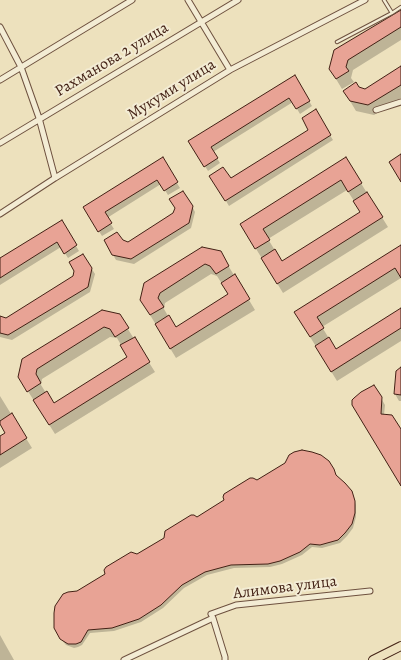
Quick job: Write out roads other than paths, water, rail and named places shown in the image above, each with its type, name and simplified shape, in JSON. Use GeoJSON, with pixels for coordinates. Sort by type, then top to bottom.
{"type":"FeatureCollection","features":[{"type":"Feature","properties":{"kind":"main road"},"geometry":{"type":"LineString","coordinates":[[373,660],[401,646]]}},
{"type":"Feature","properties":{"kind":"street"},"geometry":{"type":"LineString","coordinates":[[0,80],[132,0]]}},
{"type":"Feature","properties":{"kind":"street"},"geometry":{"type":"LineString","coordinates":[[188,0],[230,70]]}},
{"type":"Feature","properties":{"kind":"street","name":"Рахманова 2 улица"},"geometry":{"type":"LineString","coordinates":[[0,143],[39,118],[238,0]]}},
{"type":"Feature","properties":{"kind":"street","name":"Мукуми улица"},"geometry":{"type":"LineString","coordinates":[[0,214],[55,178],[230,70],[365,0]]}},
{"type":"Feature","properties":{"kind":"street"},"geometry":{"type":"LineString","coordinates":[[0,27],[21,67],[39,118],[55,178]]}},
{"type":"Feature","properties":{"kind":"street"},"geometry":{"type":"LineString","coordinates":[[376,110],[401,102]]}},
{"type":"Feature","properties":{"kind":"street","name":"Алимова улица"},"geometry":{"type":"LineString","coordinates":[[124,660],[213,618],[211,614],[236,605],[370,591]]}},
{"type":"Feature","properties":{"kind":"street"},"geometry":{"type":"LineString","coordinates":[[213,618],[225,660]]}},
{"type":"Feature","properties":{"kind":"lane"},"geometry":{"type":"LineString","coordinates":[[384,0],[392,13]]}},
{"type":"Feature","properties":{"kind":"lane"},"geometry":{"type":"LineString","coordinates":[[337,42],[401,7]]}}]}
